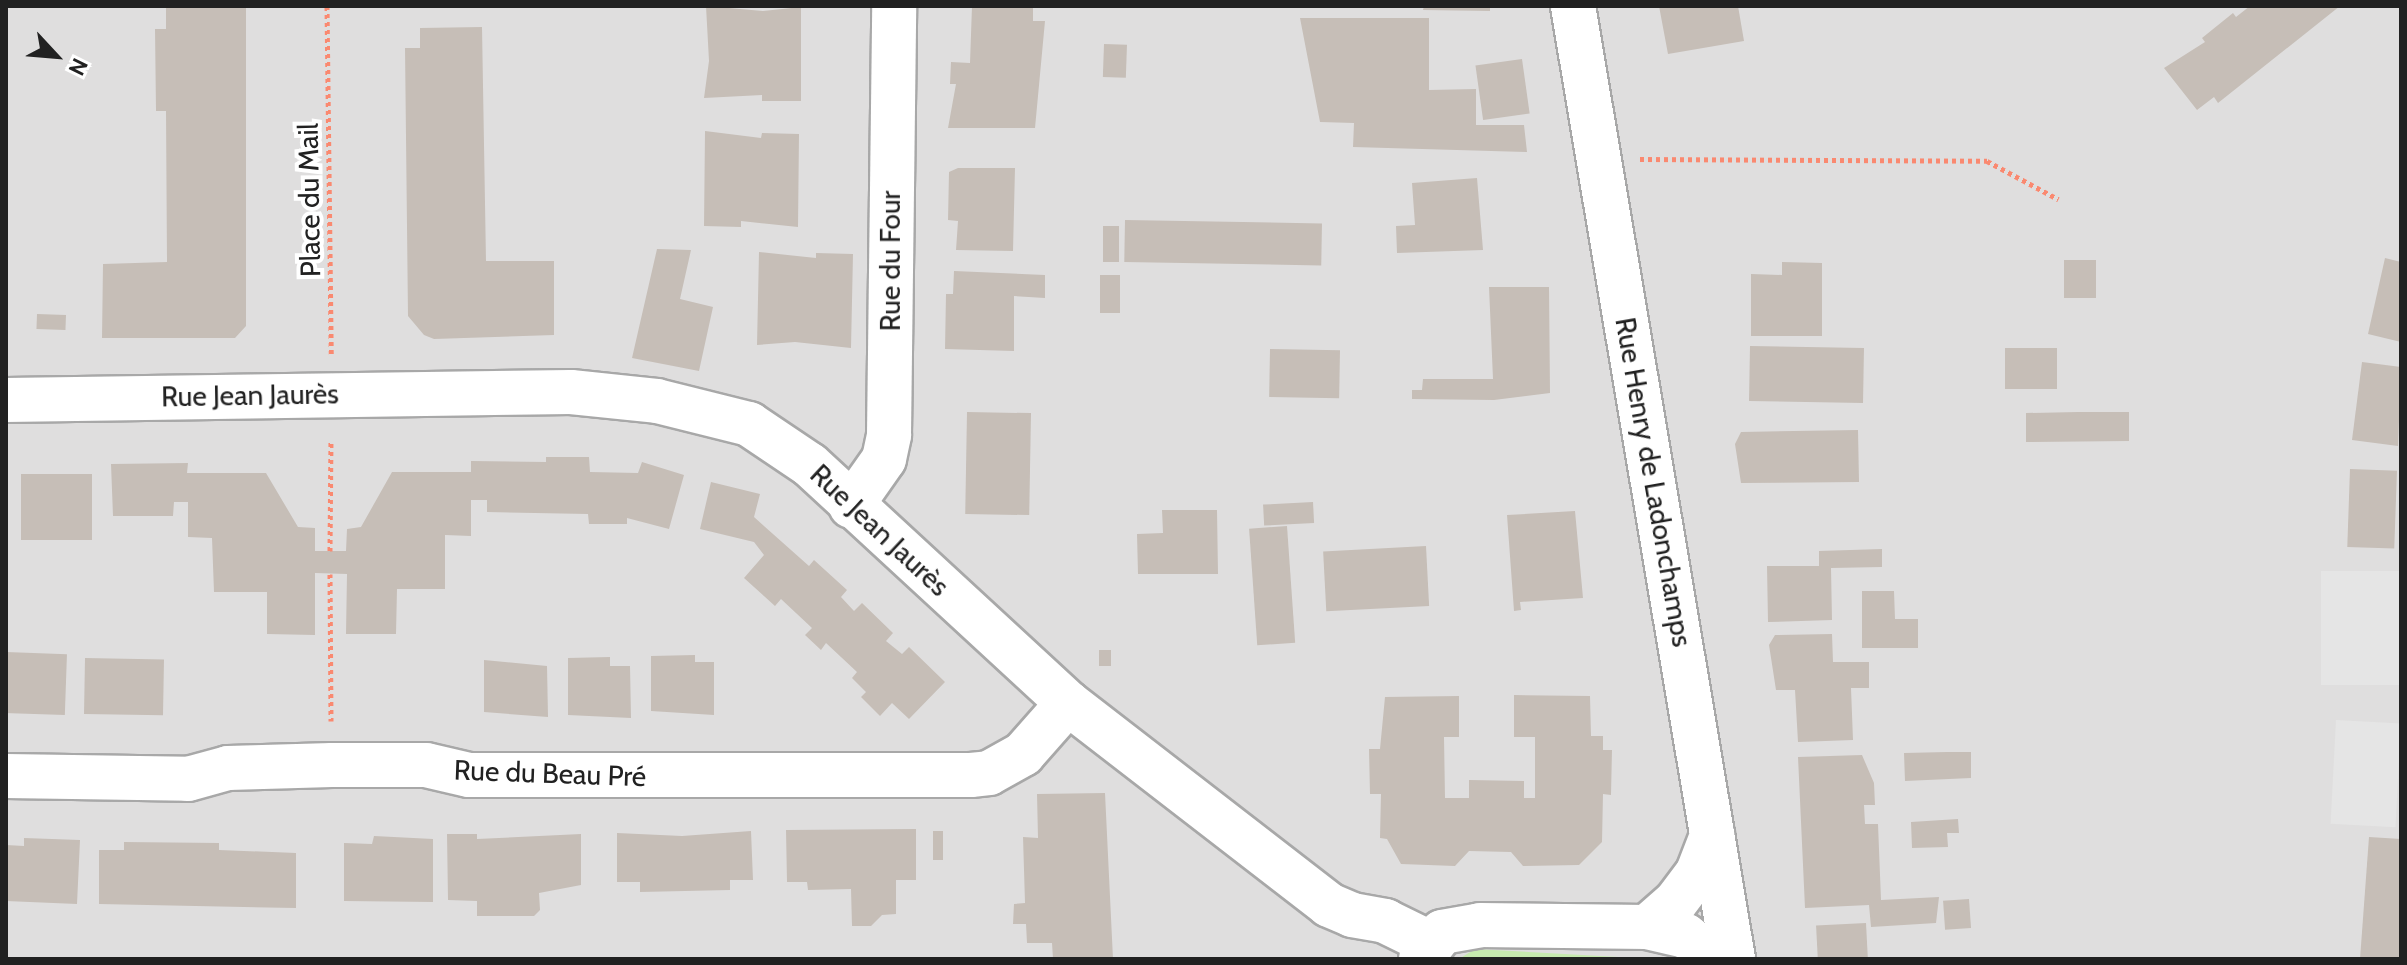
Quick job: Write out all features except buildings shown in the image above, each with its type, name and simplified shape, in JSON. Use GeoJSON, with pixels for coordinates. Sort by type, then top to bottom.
{"type":"FeatureCollection","features":[{"type":"Feature","properties":{"kind":"street","name":"Rue du Four"},"geometry":{"type":"LineString","coordinates":[[851,506],[884,459],[889,435],[894,6]]}},
{"type":"Feature","properties":{"kind":"street","name":"Rue Henry de Ladonchamps"},"geometry":{"type":"LineString","coordinates":[[1573,6],[1733,959]]}},
{"type":"Feature","properties":{"kind":"street","name":"Rue Jean Jaurès"},"geometry":{"type":"LineString","coordinates":[[6,400],[571,392],[715,413],[779,439],[1068,703],[1329,905],[1352,915],[1385,921],[1425,951],[1442,932],[1480,925],[1647,927],[1686,936],[1715,959]]}},
{"type":"Feature","properties":{"kind":"street","name":"Rue du Beau Pré"},"geometry":{"type":"LineString","coordinates":[[6,776],[188,779],[228,768],[332,765],[426,765],[469,775],[971,775],[989,773],[1023,754],[1068,703]]}},
{"type":"Feature","properties":{"kind":"street"},"geometry":{"type":"LineString","coordinates":[[1647,927],[1675,903],[1698,872],[1712,835]]}},
{"type":"Feature","properties":{"kind":"path","name":"Place du Mail"},"geometry":{"type":"LineString","coordinates":[[327,6],[332,393],[330,551]]}},
{"type":"Feature","properties":{"kind":"path"},"geometry":{"type":"LineString","coordinates":[[1600,164],[1649,157],[1987,161],[2058,199]]}},
{"type":"Feature","properties":{"kind":"path"},"geometry":{"type":"LineString","coordinates":[[330,574],[332,765]]}},
{"type":"Feature","properties":{"kind":"shaded area"},"geometry":{"type":"Polygon","coordinates":[[[6,6],[2401,6],[2401,959],[6,959],[6,6]]]}},
{"type":"Feature","properties":{"kind":"shaded area"},"geometry":{"type":"Polygon","coordinates":[[[2321,571],[2401,571],[2401,685],[2321,685],[2321,571]]]}},
{"type":"Feature","properties":{"kind":"shaded area"},"geometry":{"type":"Polygon","coordinates":[[[2336,720],[2401,723],[2395,827],[2331,824],[2336,720]]]}},
{"type":"Feature","properties":{"kind":"green space"},"geometry":{"type":"Polygon","coordinates":[[[1475,949],[1654,959],[1459,959],[1475,949]]]}}]}
